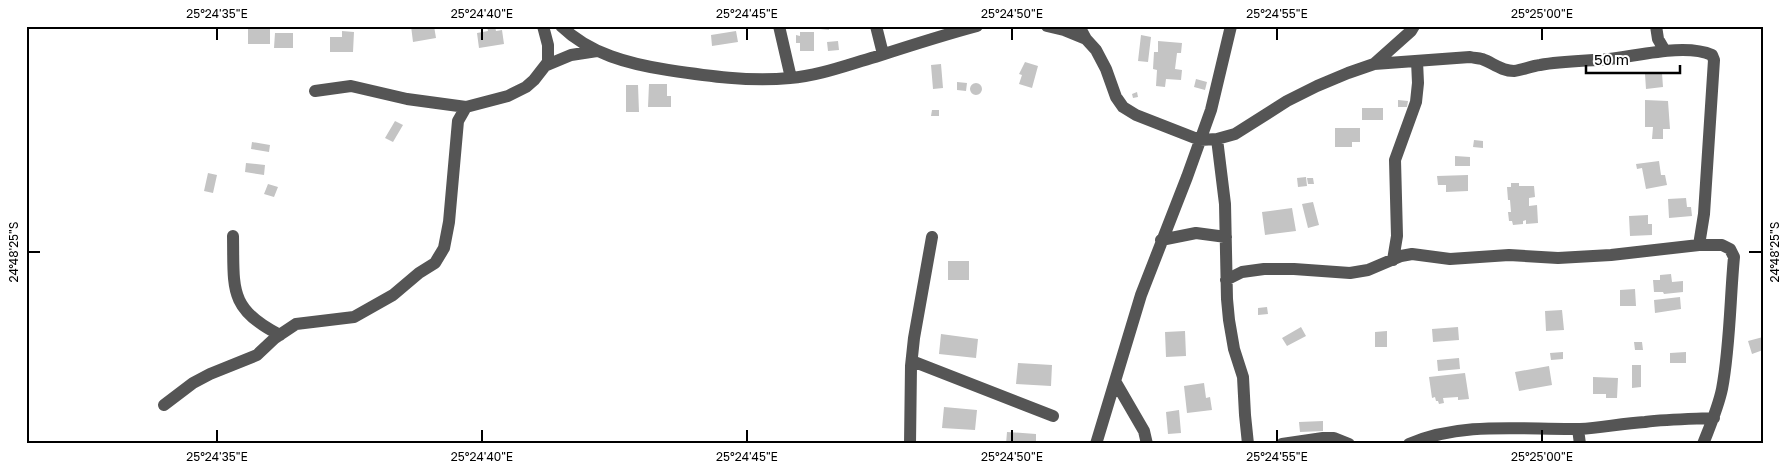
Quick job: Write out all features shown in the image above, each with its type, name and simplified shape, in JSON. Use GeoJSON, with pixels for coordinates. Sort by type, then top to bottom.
{"type":"FeatureCollection","features":[{"type":"Feature","properties":{"kind":"street"},"geometry":{"type":"LineString","coordinates":[[315,90],[352,86],[407,99],[466,107],[508,96],[526,87],[547,65],[549,58],[548,45],[542,26]]}},
{"type":"Feature","properties":{"kind":"street"},"geometry":{"type":"LineString","coordinates":[[561,26],[586,45],[638,65],[732,78],[790,78],[838,68],[977,26]]}},
{"type":"Feature","properties":{"kind":"street"},"geometry":{"type":"LineString","coordinates":[[779,26],[790,78]]}},
{"type":"Feature","properties":{"kind":"street"},"geometry":{"type":"LineString","coordinates":[[876,26],[882,54]]}},
{"type":"Feature","properties":{"kind":"street"},"geometry":{"type":"LineString","coordinates":[[1048,26],[1064,30],[1086,40]]}},
{"type":"Feature","properties":{"kind":"street"},"geometry":{"type":"LineString","coordinates":[[1079,26],[1086,40],[1096,50],[1106,68],[1116,97],[1123,108],[1200,140],[1218,139],[1235,134],[1287,101],[1316,86],[1348,72],[1374,64],[1470,57],[1483,59],[1506,71],[1516,71],[1538,65],[1616,58],[1665,51],[1707,53],[1712,55],[1714,60],[1704,214],[1699,245]]}},
{"type":"Feature","properties":{"kind":"street"},"geometry":{"type":"LineString","coordinates":[[1096,444],[1140,295],[1211,110],[1231,26]]}},
{"type":"Feature","properties":{"kind":"street"},"geometry":{"type":"LineString","coordinates":[[1374,64],[1411,31],[1414,26]]}},
{"type":"Feature","properties":{"kind":"street"},"geometry":{"type":"LineString","coordinates":[[1656,26],[1658,39],[1665,51]]}},
{"type":"Feature","properties":{"kind":"street"},"geometry":{"type":"LineString","coordinates":[[547,65],[571,55],[598,51]]}},
{"type":"Feature","properties":{"kind":"street"},"geometry":{"type":"LineString","coordinates":[[1393,260],[1397,236],[1395,160],[1416,102],[1417,61]]}},
{"type":"Feature","properties":{"kind":"street"},"geometry":{"type":"LineString","coordinates":[[164,404],[193,383],[210,374],[257,355],[296,324],[354,317],[393,295],[419,273],[435,263],[444,248],[449,222],[458,121],[466,107]]}},
{"type":"Feature","properties":{"kind":"street"},"geometry":{"type":"LineString","coordinates":[[1218,139],[1225,204],[1226,280],[1231,335],[1243,377],[1248,444]]}},
{"type":"Feature","properties":{"kind":"street"},"geometry":{"type":"LineString","coordinates":[[1161,240],[1196,233],[1226,237]]}},
{"type":"Feature","properties":{"kind":"street"},"geometry":{"type":"LineString","coordinates":[[233,236],[234,282],[237,295],[252,318],[262,326],[280,335]]}},
{"type":"Feature","properties":{"kind":"street"},"geometry":{"type":"LineString","coordinates":[[910,444],[912,361],[919,304],[932,238]]}},
{"type":"Feature","properties":{"kind":"street"},"geometry":{"type":"LineString","coordinates":[[1226,280],[1242,272],[1264,269],[1350,273],[1368,270],[1412,254],[1450,259],[1509,256],[1558,258],[1699,245],[1722,245],[1730,249],[1734,257],[1722,388],[1714,418],[1703,444]]}},
{"type":"Feature","properties":{"kind":"street"},"geometry":{"type":"LineString","coordinates":[[912,361],[1053,416]]}},
{"type":"Feature","properties":{"kind":"street"},"geometry":{"type":"LineString","coordinates":[[1115,381],[1144,431],[1147,444]]}},
{"type":"Feature","properties":{"kind":"street"},"geometry":{"type":"LineString","coordinates":[[1409,444],[1422,438],[1473,430],[1518,427],[1578,429],[1645,422],[1714,418]]}},
{"type":"Feature","properties":{"kind":"street"},"geometry":{"type":"LineString","coordinates":[[1578,429],[1580,444]]}},
{"type":"Feature","properties":{"kind":"street"},"geometry":{"type":"LineString","coordinates":[[1282,444],[1323,438],[1334,438],[1349,444]]}},
{"type":"Feature","properties":{"kind":"building"},"geometry":{"type":"Polygon","coordinates":[[[248,26],[270,26],[270,44],[248,44],[248,26]]]}},
{"type":"Feature","properties":{"kind":"building"},"geometry":{"type":"Polygon","coordinates":[[[411,26],[434,26],[436,38],[413,42],[411,26]]]}},
{"type":"Feature","properties":{"kind":"building"},"geometry":{"type":"Polygon","coordinates":[[[495,26],[496,31],[502,30],[504,44],[479,48],[477,33],[488,31],[487,27],[495,26]]]}},
{"type":"Feature","properties":{"kind":"building"},"geometry":{"type":"Polygon","coordinates":[[[812,26],[829,26],[829,30],[812,28],[812,26]]]}},
{"type":"Feature","properties":{"kind":"building"},"geometry":{"type":"Polygon","coordinates":[[[342,31],[354,32],[353,52],[330,52],[330,37],[342,37],[342,31]]]}},
{"type":"Feature","properties":{"kind":"building"},"geometry":{"type":"Polygon","coordinates":[[[736,31],[738,42],[712,46],[711,35],[736,31]]]}},
{"type":"Feature","properties":{"kind":"building"},"geometry":{"type":"Polygon","coordinates":[[[800,32],[814,32],[814,51],[800,51],[800,43],[796,43],[796,35],[800,36],[800,32]]]}},
{"type":"Feature","properties":{"kind":"building"},"geometry":{"type":"Polygon","coordinates":[[[275,33],[293,33],[293,48],[274,48],[275,33]]]}},
{"type":"Feature","properties":{"kind":"building"},"geometry":{"type":"Polygon","coordinates":[[[1141,35],[1151,37],[1148,62],[1138,61],[1141,35]]]}},
{"type":"Feature","properties":{"kind":"building"},"geometry":{"type":"Polygon","coordinates":[[[838,41],[839,50],[828,51],[827,42],[838,41]]]}},
{"type":"Feature","properties":{"kind":"building"},"geometry":{"type":"Polygon","coordinates":[[[1158,41],[1182,43],[1181,53],[1177,53],[1175,69],[1182,70],[1181,80],[1166,79],[1165,87],[1156,86],[1157,70],[1153,69],[1154,52],[1158,52],[1158,41]]]}},
{"type":"Feature","properties":{"kind":"building"},"geometry":{"type":"Polygon","coordinates":[[[1025,62],[1038,66],[1032,88],[1019,84],[1022,75],[1019,74],[1025,62]]]}},
{"type":"Feature","properties":{"kind":"building"},"geometry":{"type":"Polygon","coordinates":[[[941,64],[943,88],[933,89],[931,65],[941,64]]]}},
{"type":"Feature","properties":{"kind":"building"},"geometry":{"type":"Polygon","coordinates":[[[1662,73],[1663,87],[1646,89],[1645,74],[1662,73]]]}},
{"type":"Feature","properties":{"kind":"building"},"geometry":{"type":"Polygon","coordinates":[[[1196,79],[1207,82],[1205,90],[1194,87],[1196,79]]]}},
{"type":"Feature","properties":{"kind":"building"},"geometry":{"type":"Polygon","coordinates":[[[957,82],[967,83],[966,91],[957,90],[957,82]]]}},
{"type":"Feature","properties":{"kind":"building"},"geometry":{"type":"Polygon","coordinates":[[[974,83],[978,83],[982,89],[978,95],[974,95],[970,91],[970,87],[974,83]]]}},
{"type":"Feature","properties":{"kind":"building"},"geometry":{"type":"Polygon","coordinates":[[[649,84],[667,84],[667,96],[671,96],[671,107],[648,107],[649,84]]]}},
{"type":"Feature","properties":{"kind":"building"},"geometry":{"type":"Polygon","coordinates":[[[626,85],[638,85],[639,112],[626,112],[626,85]]]}},
{"type":"Feature","properties":{"kind":"building"},"geometry":{"type":"Polygon","coordinates":[[[1137,92],[1138,97],[1133,98],[1132,94],[1137,92]]]}},
{"type":"Feature","properties":{"kind":"building"},"geometry":{"type":"Polygon","coordinates":[[[1398,100],[1408,101],[1407,107],[1398,107],[1398,100]]]}},
{"type":"Feature","properties":{"kind":"building"},"geometry":{"type":"Polygon","coordinates":[[[1645,100],[1668,101],[1670,129],[1663,129],[1663,139],[1652,139],[1653,127],[1645,127],[1645,100]]]}},
{"type":"Feature","properties":{"kind":"building"},"geometry":{"type":"Polygon","coordinates":[[[1362,108],[1383,108],[1383,120],[1362,120],[1362,108]]]}},
{"type":"Feature","properties":{"kind":"building"},"geometry":{"type":"Polygon","coordinates":[[[932,110],[939,110],[939,116],[931,116],[932,110]]]}},
{"type":"Feature","properties":{"kind":"building"},"geometry":{"type":"Polygon","coordinates":[[[395,121],[403,125],[393,142],[385,138],[395,121]]]}},
{"type":"Feature","properties":{"kind":"building"},"geometry":{"type":"Polygon","coordinates":[[[1335,128],[1360,128],[1360,142],[1352,142],[1352,147],[1335,147],[1335,128]]]}},
{"type":"Feature","properties":{"kind":"building"},"geometry":{"type":"Polygon","coordinates":[[[1474,140],[1483,141],[1483,148],[1473,147],[1474,140]]]}},
{"type":"Feature","properties":{"kind":"building"},"geometry":{"type":"Polygon","coordinates":[[[252,142],[270,145],[269,152],[251,149],[252,142]]]}},
{"type":"Feature","properties":{"kind":"building"},"geometry":{"type":"Polygon","coordinates":[[[1455,156],[1470,157],[1470,166],[1455,166],[1455,156]]]}},
{"type":"Feature","properties":{"kind":"building"},"geometry":{"type":"Polygon","coordinates":[[[1659,161],[1661,175],[1665,175],[1667,185],[1646,189],[1642,168],[1637,169],[1636,164],[1659,161]]]}},
{"type":"Feature","properties":{"kind":"building"},"geometry":{"type":"Polygon","coordinates":[[[246,163],[265,165],[264,175],[245,172],[246,163]]]}},
{"type":"Feature","properties":{"kind":"building"},"geometry":{"type":"Polygon","coordinates":[[[208,173],[217,175],[213,193],[204,191],[208,173]]]}},
{"type":"Feature","properties":{"kind":"building"},"geometry":{"type":"Polygon","coordinates":[[[1468,175],[1468,191],[1446,192],[1446,185],[1438,185],[1437,176],[1468,175]]]}},
{"type":"Feature","properties":{"kind":"building"},"geometry":{"type":"Polygon","coordinates":[[[1306,177],[1307,186],[1298,187],[1297,178],[1306,177]]]}},
{"type":"Feature","properties":{"kind":"building"},"geometry":{"type":"Polygon","coordinates":[[[1307,178],[1313,178],[1314,184],[1308,184],[1307,178]]]}},
{"type":"Feature","properties":{"kind":"building"},"geometry":{"type":"Polygon","coordinates":[[[1511,183],[1519,183],[1519,186],[1534,186],[1535,197],[1529,198],[1529,206],[1537,205],[1538,223],[1526,224],[1526,220],[1523,221],[1523,224],[1513,225],[1512,221],[1509,221],[1508,212],[1511,212],[1507,187],[1511,187],[1511,183]]]}},
{"type":"Feature","properties":{"kind":"building"},"geometry":{"type":"Polygon","coordinates":[[[268,184],[278,187],[274,197],[264,194],[268,184]]]}},
{"type":"Feature","properties":{"kind":"building"},"geometry":{"type":"Polygon","coordinates":[[[1686,198],[1687,207],[1691,207],[1692,216],[1669,218],[1668,199],[1686,198]]]}},
{"type":"Feature","properties":{"kind":"building"},"geometry":{"type":"Polygon","coordinates":[[[1313,202],[1319,225],[1308,228],[1302,204],[1313,202]]]}},
{"type":"Feature","properties":{"kind":"building"},"geometry":{"type":"Polygon","coordinates":[[[1292,208],[1296,231],[1265,235],[1262,212],[1292,208]]]}},
{"type":"Feature","properties":{"kind":"building"},"geometry":{"type":"Polygon","coordinates":[[[1648,215],[1648,224],[1652,224],[1652,235],[1630,236],[1629,216],[1648,215]]]}},
{"type":"Feature","properties":{"kind":"building"},"geometry":{"type":"Polygon","coordinates":[[[948,261],[969,261],[969,280],[948,280],[948,261]]]}},
{"type":"Feature","properties":{"kind":"building"},"geometry":{"type":"Polygon","coordinates":[[[1671,274],[1672,282],[1683,281],[1683,292],[1664,294],[1663,292],[1654,292],[1653,280],[1660,280],[1660,275],[1671,274]]]}},
{"type":"Feature","properties":{"kind":"building"},"geometry":{"type":"Polygon","coordinates":[[[1635,289],[1636,306],[1620,306],[1620,290],[1635,289]]]}},
{"type":"Feature","properties":{"kind":"building"},"geometry":{"type":"Polygon","coordinates":[[[1680,297],[1681,309],[1655,313],[1654,300],[1680,297]]]}},
{"type":"Feature","properties":{"kind":"building"},"geometry":{"type":"Polygon","coordinates":[[[1267,307],[1268,314],[1258,315],[1258,308],[1267,307]]]}},
{"type":"Feature","properties":{"kind":"building"},"geometry":{"type":"Polygon","coordinates":[[[1562,310],[1564,330],[1546,331],[1545,311],[1562,310]]]}},
{"type":"Feature","properties":{"kind":"building"},"geometry":{"type":"Polygon","coordinates":[[[1301,327],[1306,336],[1287,346],[1282,338],[1301,327]]]}},
{"type":"Feature","properties":{"kind":"building"},"geometry":{"type":"Polygon","coordinates":[[[1458,327],[1459,340],[1433,342],[1432,329],[1458,327]]]}},
{"type":"Feature","properties":{"kind":"building"},"geometry":{"type":"Polygon","coordinates":[[[1185,331],[1186,356],[1166,357],[1165,332],[1185,331]]]}},
{"type":"Feature","properties":{"kind":"building"},"geometry":{"type":"Polygon","coordinates":[[[1387,331],[1387,347],[1375,347],[1375,332],[1387,331]]]}},
{"type":"Feature","properties":{"kind":"building"},"geometry":{"type":"Polygon","coordinates":[[[941,334],[978,339],[976,358],[939,354],[941,334]]]}},
{"type":"Feature","properties":{"kind":"building"},"geometry":{"type":"Polygon","coordinates":[[[1763,337],[1763,350],[1752,354],[1748,341],[1763,337]]]}},
{"type":"Feature","properties":{"kind":"building"},"geometry":{"type":"Polygon","coordinates":[[[1634,342],[1642,342],[1643,350],[1635,350],[1634,342]]]}},
{"type":"Feature","properties":{"kind":"building"},"geometry":{"type":"Polygon","coordinates":[[[1563,352],[1563,359],[1551,360],[1550,353],[1563,352]]]}},
{"type":"Feature","properties":{"kind":"building"},"geometry":{"type":"Polygon","coordinates":[[[1686,352],[1686,363],[1670,363],[1670,353],[1686,352]]]}},
{"type":"Feature","properties":{"kind":"building"},"geometry":{"type":"Polygon","coordinates":[[[1459,358],[1460,369],[1438,371],[1437,360],[1459,358]]]}},
{"type":"Feature","properties":{"kind":"building"},"geometry":{"type":"Polygon","coordinates":[[[1018,363],[1052,365],[1051,386],[1016,384],[1018,363]]]}},
{"type":"Feature","properties":{"kind":"building"},"geometry":{"type":"Polygon","coordinates":[[[1632,365],[1641,365],[1641,387],[1632,388],[1632,365]]]}},
{"type":"Feature","properties":{"kind":"building"},"geometry":{"type":"Polygon","coordinates":[[[1549,366],[1552,385],[1519,391],[1515,372],[1549,366]]]}},
{"type":"Feature","properties":{"kind":"building"},"geometry":{"type":"Polygon","coordinates":[[[1465,373],[1469,399],[1458,400],[1458,397],[1443,398],[1444,403],[1439,404],[1435,397],[1432,398],[1429,377],[1465,373]]]}},
{"type":"Feature","properties":{"kind":"building"},"geometry":{"type":"Polygon","coordinates":[[[1593,377],[1618,378],[1617,398],[1606,398],[1606,394],[1593,394],[1593,377]]]}},
{"type":"Feature","properties":{"kind":"building"},"geometry":{"type":"Polygon","coordinates":[[[1204,383],[1206,398],[1210,397],[1212,410],[1187,413],[1184,386],[1204,383]]]}},
{"type":"Feature","properties":{"kind":"building"},"geometry":{"type":"Polygon","coordinates":[[[944,407],[977,410],[975,430],[942,428],[944,407]]]}},
{"type":"Feature","properties":{"kind":"building"},"geometry":{"type":"Polygon","coordinates":[[[1179,410],[1181,433],[1168,434],[1166,412],[1179,410]]]}},
{"type":"Feature","properties":{"kind":"building"},"geometry":{"type":"Polygon","coordinates":[[[1323,421],[1323,431],[1300,432],[1299,422],[1323,421]]]}},
{"type":"Feature","properties":{"kind":"building"},"geometry":{"type":"Polygon","coordinates":[[[1007,432],[1036,434],[1036,444],[1006,444],[1007,432]]]}},
{"type":"Feature","properties":{"kind":"waterway"},"geometry":{"type":"LineString","coordinates":[[26,40],[26,48]]}}]}
